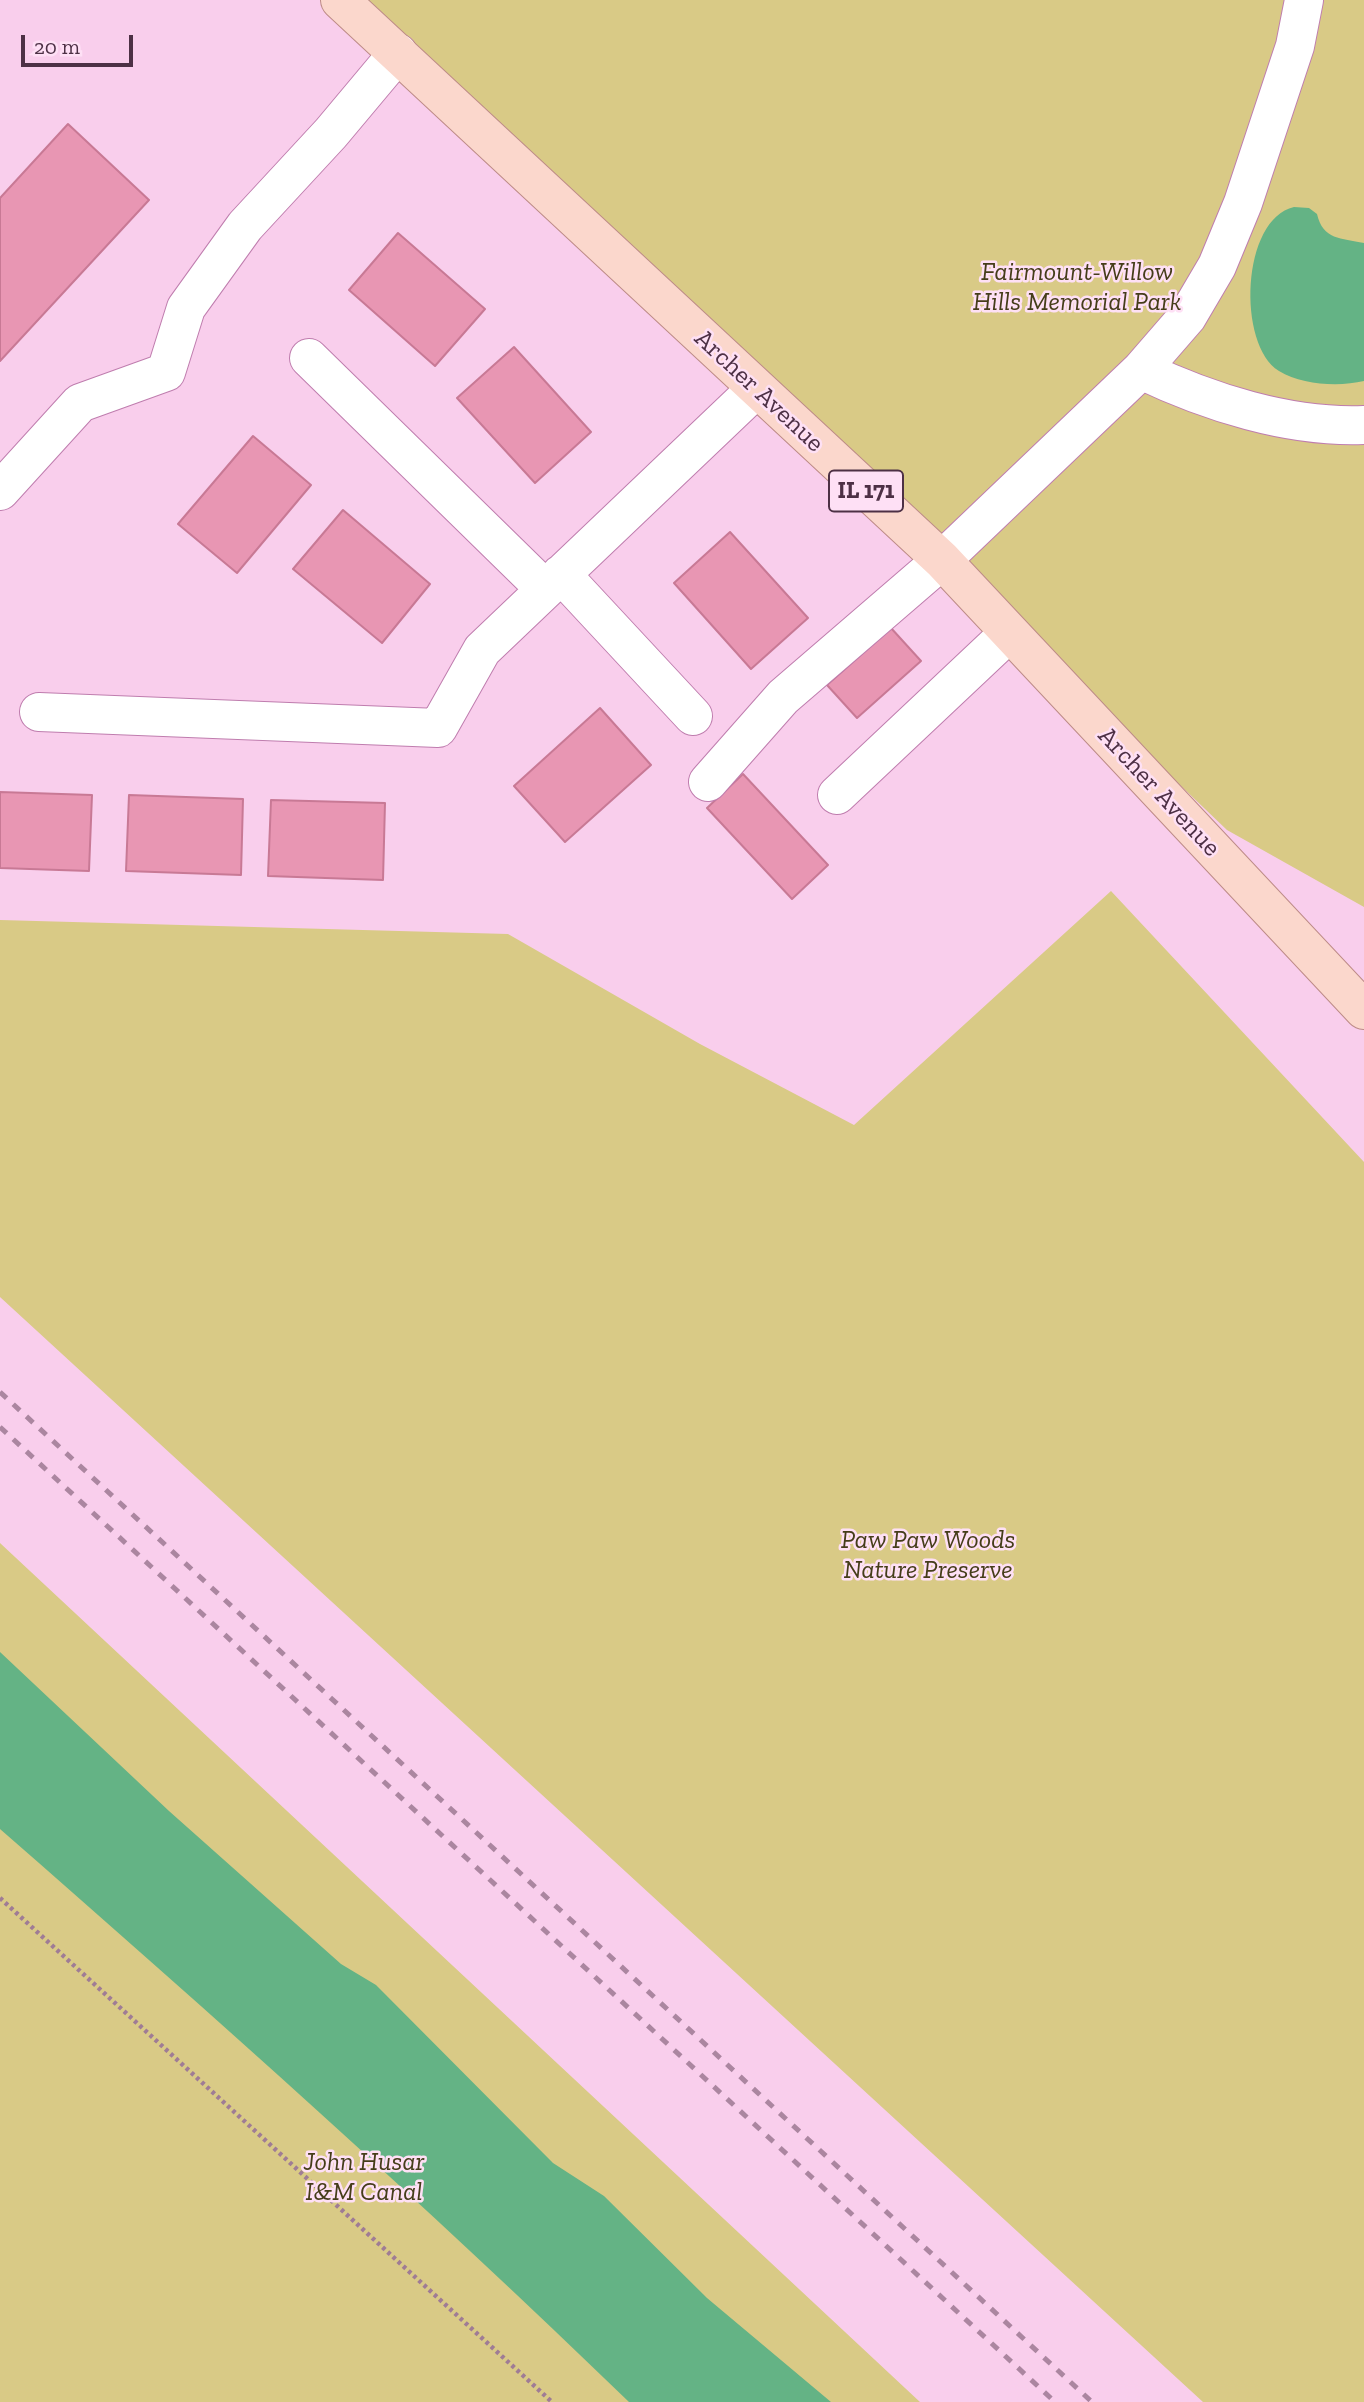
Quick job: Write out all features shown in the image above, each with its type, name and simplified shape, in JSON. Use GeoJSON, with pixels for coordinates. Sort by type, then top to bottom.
{"type":"FeatureCollection","features":[{"type":"Feature","properties":{"kind":"main road","name":"Archer Avenue"},"geometry":{"type":"LineString","coordinates":[[341,0],[942,560],[1364,1010]]}},
{"type":"Feature","properties":{"kind":"street"},"geometry":{"type":"LineString","coordinates":[[708,782],[783,697],[942,560],[1141,370],[1187,317],[1217,266],[1243,203],[1295,46],[1304,0]]}},
{"type":"Feature","properties":{"kind":"street"},"geometry":{"type":"LineString","coordinates":[[0,491],[80,403],[166,372],[186,308],[238,236],[398,54]]}},
{"type":"Feature","properties":{"kind":"street"},"geometry":{"type":"LineString","coordinates":[[309,358],[553,582],[694,716]]}},
{"type":"Feature","properties":{"kind":"street"},"geometry":{"type":"LineString","coordinates":[[1141,370],[1179,388],[1224,404],[1334,426],[1364,425]]}},
{"type":"Feature","properties":{"kind":"street"},"geometry":{"type":"LineString","coordinates":[[39,712],[439,728],[482,650],[756,389]]}},
{"type":"Feature","properties":{"kind":"street"},"geometry":{"type":"LineString","coordinates":[[837,795],[1009,633]]}},
{"type":"Feature","properties":{"kind":"path"},"geometry":{"type":"LineString","coordinates":[[0,1898],[552,2402]]}},
{"type":"Feature","properties":{"kind":"green space","name":"Fairmount-Willow Hills Memorial Park"},"geometry":{"type":"Polygon","coordinates":[[[359,0],[1364,0],[1364,907],[1227,830],[359,0]]]}},
{"type":"Feature","properties":{"kind":"green space","name":"Paw Paw Woods Nature Preserve"},"geometry":{"type":"Polygon","coordinates":[[[1111,891],[1364,1162],[1364,2402],[1203,2402],[0,1297],[0,920],[508,934],[700,1044],[854,1125],[1111,891]]]}},
{"type":"Feature","properties":{"kind":"green space","name":"John Husar I&M Canal"},"geometry":{"type":"Polygon","coordinates":[[[0,1543],[920,2402],[0,2402],[0,1543]]]}},
{"type":"Feature","properties":{"kind":"shaded area"},"geometry":{"type":"Polygon","coordinates":[[[1294,207],[1309,208],[1317,214],[1328,233],[1364,243],[1364,381],[1321,384],[1288,376],[1265,357],[1256,336],[1251,311],[1255,257],[1263,234],[1276,216],[1294,207]]]}},
{"type":"Feature","properties":{"kind":"shaded area"},"geometry":{"type":"Polygon","coordinates":[[[0,1652],[169,1811],[341,1964],[376,1985],[553,2163],[604,2196],[707,2298],[831,2402],[629,2402],[319,2112],[0,1829],[0,1652]]]}},
{"type":"Feature","properties":{"kind":"building"},"geometry":{"type":"Polygon","coordinates":[[[68,124],[149,200],[0,361],[0,198],[68,124]]]}},
{"type":"Feature","properties":{"kind":"building"},"geometry":{"type":"Polygon","coordinates":[[[398,233],[485,309],[435,366],[349,290],[398,233]]]}},
{"type":"Feature","properties":{"kind":"building"},"geometry":{"type":"Polygon","coordinates":[[[514,347],[591,432],[535,483],[457,398],[514,347]]]}},
{"type":"Feature","properties":{"kind":"building"},"geometry":{"type":"Polygon","coordinates":[[[253,436],[311,485],[237,573],[178,524],[253,436]]]}},
{"type":"Feature","properties":{"kind":"building"},"geometry":{"type":"Polygon","coordinates":[[[343,510],[430,584],[382,643],[293,569],[343,510]]]}},
{"type":"Feature","properties":{"kind":"building"},"geometry":{"type":"Polygon","coordinates":[[[730,532],[808,618],[751,669],[674,583],[730,532]]]}},
{"type":"Feature","properties":{"kind":"building"},"geometry":{"type":"Polygon","coordinates":[[[891,628],[921,661],[857,718],[827,685],[891,628]]]}},
{"type":"Feature","properties":{"kind":"building"},"geometry":{"type":"Polygon","coordinates":[[[600,708],[651,765],[565,842],[514,786],[600,708]]]}},
{"type":"Feature","properties":{"kind":"building"},"geometry":{"type":"Polygon","coordinates":[[[743,774],[828,865],[792,899],[707,808],[743,774]]]}},
{"type":"Feature","properties":{"kind":"building"},"geometry":{"type":"Polygon","coordinates":[[[0,792],[92,795],[89,871],[0,868],[0,792]]]}},
{"type":"Feature","properties":{"kind":"building"},"geometry":{"type":"Polygon","coordinates":[[[129,795],[243,799],[241,875],[126,871],[129,795]]]}},
{"type":"Feature","properties":{"kind":"building"},"geometry":{"type":"Polygon","coordinates":[[[271,800],[385,803],[383,880],[268,876],[271,800]]]}},
{"type":"Feature","properties":{"kind":"railway"},"geometry":{"type":"LineString","coordinates":[[0,1392],[1092,2402]]}},
{"type":"Feature","properties":{"kind":"railway"},"geometry":{"type":"LineString","coordinates":[[0,1427],[1055,2402]]}}]}
